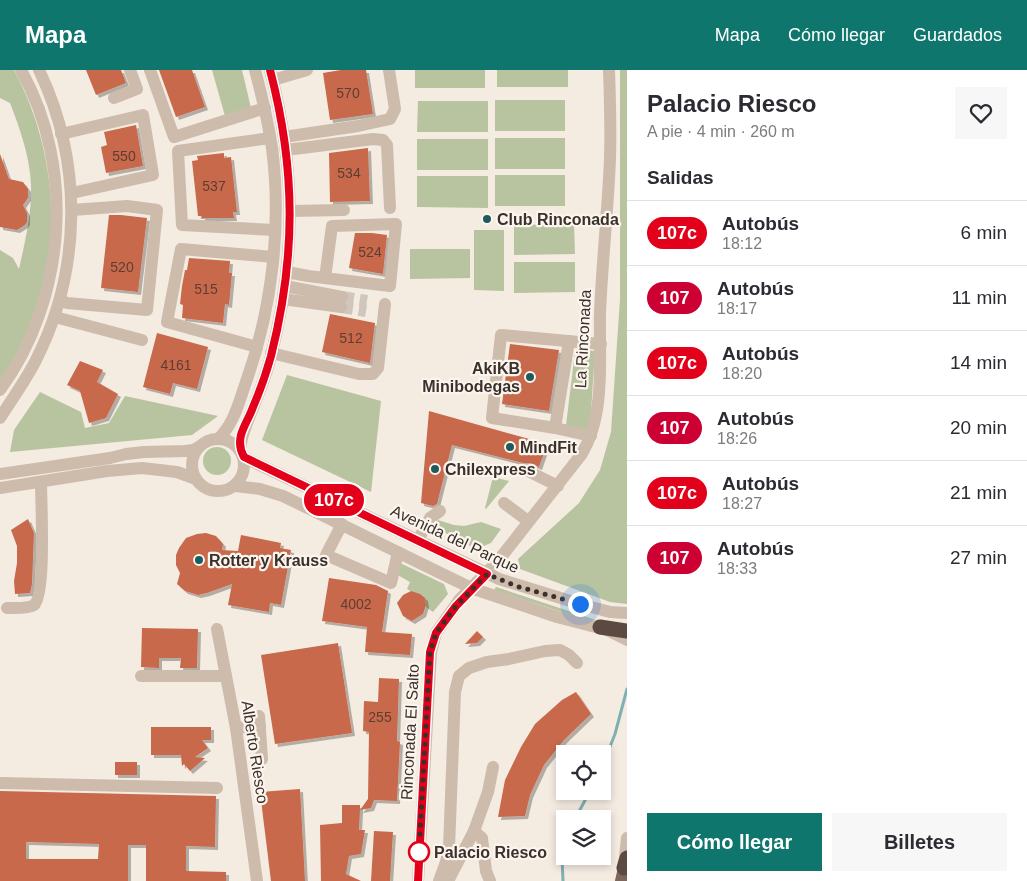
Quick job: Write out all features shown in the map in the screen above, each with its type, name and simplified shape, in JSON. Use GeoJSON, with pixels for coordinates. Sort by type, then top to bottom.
{"type":"FeatureCollection","features":[{"type":"Feature","properties":{"kind":"highway"},"geometry":{"type":"LineString","coordinates":[[600,628],[627,631]]}},
{"type":"Feature","properties":{"kind":"street"},"geometry":{"type":"LineString","coordinates":[[0,390],[25,348],[45,298],[56,230],[53,166],[44,123],[37,102],[21,70]]}},
{"type":"Feature","properties":{"kind":"street"},"geometry":{"type":"LineString","coordinates":[[0,418],[36,360],[54,317],[66,274],[71,238],[72,193],[68,167],[59,128],[39,70]]}},
{"type":"Feature","properties":{"kind":"street"},"geometry":{"type":"LineString","coordinates":[[114,98],[137,89],[130,70]]}},
{"type":"Feature","properties":{"kind":"street"},"geometry":{"type":"LineString","coordinates":[[150,70],[174,137],[264,108]]}},
{"type":"Feature","properties":{"kind":"street"},"geometry":{"type":"LineString","coordinates":[[218,439],[227,430],[249,375],[268,297],[273,257],[273,163],[270,138],[255,70]]}},
{"type":"Feature","properties":{"kind":"street"},"geometry":{"type":"LineString","coordinates":[[0,488],[107,471],[142,468],[177,472],[196,479],[208,490],[215,492],[223,492],[235,486],[241,479],[244,472],[241,436],[263,383],[284,293],[287,272],[290,211],[286,150],[271,75],[307,70]]}},
{"type":"Feature","properties":{"kind":"street"},"geometry":{"type":"LineString","coordinates":[[284,137],[358,126],[390,119],[395,109],[389,70]]}},
{"type":"Feature","properties":{"kind":"street","name":"La Rinconada"},"geometry":{"type":"LineString","coordinates":[[487,574],[581,455],[591,436],[595,420],[598,395],[600,315],[610,156],[609,70]]}},
{"type":"Feature","properties":{"kind":"street"},"geometry":{"type":"LineString","coordinates":[[37,102],[42,104],[50,98]]}},
{"type":"Feature","properties":{"kind":"street"},"geometry":{"type":"LineString","coordinates":[[59,128],[143,115],[153,175],[72,193]]}},
{"type":"Feature","properties":{"kind":"street"},"geometry":{"type":"LineString","coordinates":[[44,123],[49,118],[54,119],[59,128]]}},
{"type":"Feature","properties":{"kind":"street"},"geometry":{"type":"LineString","coordinates":[[270,138],[178,151],[182,225],[274,230]]}},
{"type":"Feature","properties":{"kind":"street"},"geometry":{"type":"LineString","coordinates":[[286,150],[374,139],[384,140],[387,145],[390,208]]}},
{"type":"Feature","properties":{"kind":"street"},"geometry":{"type":"LineString","coordinates":[[59,301],[147,310],[157,210],[127,206],[72,210]]}},
{"type":"Feature","properties":{"kind":"street"},"geometry":{"type":"LineString","coordinates":[[290,211],[344,210]]}},
{"type":"Feature","properties":{"kind":"street"},"geometry":{"type":"LineString","coordinates":[[287,272],[325,278],[390,286],[396,224],[332,226],[325,278]]}},
{"type":"Feature","properties":{"kind":"street"},"geometry":{"type":"LineString","coordinates":[[257,347],[167,322],[181,249],[273,257]]}},
{"type":"Feature","properties":{"kind":"street"},"geometry":{"type":"LineString","coordinates":[[51,269],[54,276],[61,278],[66,274]]}},
{"type":"Feature","properties":{"kind":"street"},"geometry":{"type":"LineString","coordinates":[[45,298],[48,294],[54,293],[58,296],[59,301]]}},
{"type":"Feature","properties":{"kind":"street"},"geometry":{"type":"LineString","coordinates":[[284,293],[342,302]]}},
{"type":"Feature","properties":{"kind":"street"},"geometry":{"type":"LineString","coordinates":[[271,353],[359,374],[373,374],[378,368],[385,304]]}},
{"type":"Feature","properties":{"kind":"street"},"geometry":{"type":"LineString","coordinates":[[54,317],[142,340]]}},
{"type":"Feature","properties":{"kind":"street"},"geometry":{"type":"LineString","coordinates":[[591,436],[492,418],[501,336],[600,344]]}},
{"type":"Feature","properties":{"kind":"street"},"geometry":{"type":"LineString","coordinates":[[555,428],[568,341]]}},
{"type":"Feature","properties":{"kind":"street"},"geometry":{"type":"LineString","coordinates":[[0,474],[126,454],[193,450],[211,440],[218,439],[230,442],[242,453]]}},
{"type":"Feature","properties":{"kind":"street"},"geometry":{"type":"LineString","coordinates":[[196,479],[192,463],[194,454],[199,447]]}},
{"type":"Feature","properties":{"kind":"street","name":"Avenida del Parque"},"geometry":{"type":"LineString","coordinates":[[242,453],[487,574],[516,586],[605,610],[627,613]]}},
{"type":"Feature","properties":{"kind":"street"},"geometry":{"type":"LineString","coordinates":[[526,470],[558,486]]}},
{"type":"Feature","properties":{"kind":"street"},"geometry":{"type":"LineString","coordinates":[[8,608],[22,608],[34,605],[39,599],[42,572],[41,482]]}},
{"type":"Feature","properties":{"kind":"street"},"geometry":{"type":"LineString","coordinates":[[235,486],[274,493],[342,524],[471,588],[557,617],[616,633],[627,640]]}},
{"type":"Feature","properties":{"kind":"street"},"geometry":{"type":"LineString","coordinates":[[504,503],[528,521]]}},
{"type":"Feature","properties":{"kind":"street"},"geometry":{"type":"LineString","coordinates":[[418,540],[430,518],[440,511]]}},
{"type":"Feature","properties":{"kind":"street"},"geometry":{"type":"LineString","coordinates":[[342,524],[326,555],[391,583],[398,552]]}},
{"type":"Feature","properties":{"kind":"street","name":"Rinconada El Salto"},"geometry":{"type":"LineString","coordinates":[[418,881],[430,652],[436,633],[460,600],[487,574]]}},
{"type":"Feature","properties":{"kind":"street","name":"Alberto Riesco"},"geometry":{"type":"LineString","coordinates":[[217,629],[236,728],[257,881]]}},
{"type":"Feature","properties":{"kind":"street"},"geometry":{"type":"LineString","coordinates":[[439,881],[449,848],[456,692],[459,676],[469,668],[486,662],[545,651],[560,650],[569,654],[577,662]]}},
{"type":"Feature","properties":{"kind":"street"},"geometry":{"type":"LineString","coordinates":[[141,676],[226,676]]}},
{"type":"Feature","properties":{"kind":"street"},"geometry":{"type":"LineString","coordinates":[[236,728],[259,721],[262,759]]}},
{"type":"Feature","properties":{"kind":"street"},"geometry":{"type":"LineString","coordinates":[[448,881],[474,831],[488,792],[493,767]]}},
{"type":"Feature","properties":{"kind":"street"},"geometry":{"type":"LineString","coordinates":[[0,782],[217,788]]}},
{"type":"Feature","properties":{"kind":"street"},"geometry":{"type":"LineString","coordinates":[[474,831],[482,838],[486,871],[490,881]]}},
{"type":"Feature","properties":{"kind":"street"},"geometry":{"type":"LineString","coordinates":[[624,869],[627,838]]}},
{"type":"Feature","properties":{"kind":"green space"},"geometry":{"type":"Polygon","coordinates":[[[0,70],[14,70],[27,97],[37,125],[45,154],[51,213],[46,272],[34,320],[23,344],[0,383],[0,250],[13,258],[19,269],[28,227],[31,185],[29,164],[21,133],[10,103],[0,98],[0,70]]]}},
{"type":"Feature","properties":{"kind":"green space"},"geometry":{"type":"Polygon","coordinates":[[[212,70],[242,70],[251,108],[225,116],[212,70]]]}},
{"type":"Feature","properties":{"kind":"green space"},"geometry":{"type":"Polygon","coordinates":[[[415,70],[485,70],[485,88],[415,88],[415,70]]]}},
{"type":"Feature","properties":{"kind":"green space"},"geometry":{"type":"Polygon","coordinates":[[[497,70],[568,70],[568,87],[497,87],[497,70]]]}},
{"type":"Feature","properties":{"kind":"green space"},"geometry":{"type":"Polygon","coordinates":[[[620,70],[627,70],[627,604],[610,602],[520,569],[518,559],[579,503],[600,470],[611,432],[620,299],[620,70]]]}},
{"type":"Feature","properties":{"kind":"green space"},"geometry":{"type":"Polygon","coordinates":[[[495,100],[565,100],[565,131],[495,131],[495,100]]]}},
{"type":"Feature","properties":{"kind":"green space"},"geometry":{"type":"Polygon","coordinates":[[[418,101],[488,101],[488,132],[417,132],[418,101]]]}},
{"type":"Feature","properties":{"kind":"green space"},"geometry":{"type":"Polygon","coordinates":[[[495,138],[565,138],[565,169],[495,169],[495,138]]]}},
{"type":"Feature","properties":{"kind":"green space"},"geometry":{"type":"Polygon","coordinates":[[[417,139],[488,139],[488,170],[417,170],[417,139]]]}},
{"type":"Feature","properties":{"kind":"green space"},"geometry":{"type":"Polygon","coordinates":[[[495,175],[565,175],[565,206],[495,206],[495,175]]]}},
{"type":"Feature","properties":{"kind":"green space"},"geometry":{"type":"Polygon","coordinates":[[[417,176],[488,176],[488,208],[417,207],[417,176]]]}},
{"type":"Feature","properties":{"kind":"green space"},"geometry":{"type":"Polygon","coordinates":[[[574,224],[575,254],[514,255],[514,225],[574,224]]]}},
{"type":"Feature","properties":{"kind":"green space"},"geometry":{"type":"Polygon","coordinates":[[[474,230],[504,230],[504,291],[474,290],[474,230]]]}},
{"type":"Feature","properties":{"kind":"green space"},"geometry":{"type":"Polygon","coordinates":[[[410,249],[470,249],[470,278],[410,279],[410,249]]]}},
{"type":"Feature","properties":{"kind":"green space"},"geometry":{"type":"Polygon","coordinates":[[[514,262],[575,262],[575,292],[514,293],[514,262]]]}},
{"type":"Feature","properties":{"kind":"green space"},"geometry":{"type":"Polygon","coordinates":[[[578,350],[595,351],[591,412],[587,430],[566,425],[575,352],[578,350]]]}},
{"type":"Feature","properties":{"kind":"green space"},"geometry":{"type":"Polygon","coordinates":[[[287,375],[381,401],[371,492],[262,440],[287,375]]]}},
{"type":"Feature","properties":{"kind":"green space"},"geometry":{"type":"Polygon","coordinates":[[[40,392],[81,412],[85,428],[109,423],[125,396],[218,416],[192,435],[10,452],[14,430],[40,392]]]}},
{"type":"Feature","properties":{"kind":"green space"},"geometry":{"type":"Polygon","coordinates":[[[217,447],[227,451],[231,461],[227,471],[217,475],[207,471],[203,461],[207,451],[217,447]]]}},
{"type":"Feature","properties":{"kind":"green space"},"geometry":{"type":"Polygon","coordinates":[[[493,477],[509,481],[486,509],[485,508],[493,477]]]}},
{"type":"Feature","properties":{"kind":"green space"},"geometry":{"type":"Polygon","coordinates":[[[438,520],[464,526],[481,522],[501,529],[491,543],[476,549],[432,526],[438,520]]]}},
{"type":"Feature","properties":{"kind":"green space"},"geometry":{"type":"Polygon","coordinates":[[[398,562],[444,584],[448,594],[433,612],[426,607],[426,602],[420,595],[407,589],[410,582],[396,574],[398,562]]]}},
{"type":"Feature","properties":{"kind":"green space"},"geometry":{"type":"Polygon","coordinates":[[[496,587],[605,623],[574,616],[494,590],[496,587]]]}},
{"type":"Feature","properties":{"kind":"building"},"geometry":{"type":"Polygon","coordinates":[[[86,70],[121,70],[126,83],[96,95],[86,70]]]}},
{"type":"Feature","properties":{"kind":"building"},"geometry":{"type":"Polygon","coordinates":[[[159,70],[192,70],[205,107],[176,117],[159,70]]]}},
{"type":"Feature","properties":{"kind":"building"},"geometry":{"type":"Polygon","coordinates":[[[341,70],[366,70],[373,114],[330,120],[323,73],[341,70]]]}},
{"type":"Feature","properties":{"kind":"building"},"geometry":{"type":"Polygon","coordinates":[[[136,125],[143,166],[106,173],[101,147],[107,145],[104,132],[136,125]]]}},
{"type":"Feature","properties":{"kind":"building"},"geometry":{"type":"Polygon","coordinates":[[[368,148],[370,201],[330,202],[329,153],[368,148]]]}},
{"type":"Feature","properties":{"kind":"building"},"geometry":{"type":"Polygon","coordinates":[[[224,153],[224,158],[231,157],[237,212],[233,212],[234,218],[202,218],[202,216],[198,216],[192,161],[198,160],[197,156],[224,153]]]}},
{"type":"Feature","properties":{"kind":"building"},"geometry":{"type":"Polygon","coordinates":[[[0,154],[9,179],[23,182],[28,189],[28,198],[23,205],[27,213],[27,222],[17,230],[0,227],[0,154]]]}},
{"type":"Feature","properties":{"kind":"building"},"geometry":{"type":"Polygon","coordinates":[[[109,215],[147,218],[138,292],[101,288],[109,215]]]}},
{"type":"Feature","properties":{"kind":"building"},"geometry":{"type":"Polygon","coordinates":[[[355,233],[387,235],[383,274],[349,268],[355,233]]]}},
{"type":"Feature","properties":{"kind":"building"},"geometry":{"type":"Polygon","coordinates":[[[189,258],[230,261],[229,273],[232,273],[229,305],[225,304],[223,323],[182,318],[183,305],[180,304],[182,286],[189,258]]]}},
{"type":"Feature","properties":{"kind":"building"},"geometry":{"type":"Polygon","coordinates":[[[330,314],[375,323],[370,363],[322,352],[330,314]]]}},
{"type":"Feature","properties":{"kind":"building"},"geometry":{"type":"Polygon","coordinates":[[[157,333],[208,347],[197,389],[173,383],[170,394],[143,387],[157,333]]]}},
{"type":"Feature","properties":{"kind":"building","name":"AkiKB Minibodegas"},"geometry":{"type":"Polygon","coordinates":[[[510,344],[559,350],[549,411],[502,404],[510,344]]]}},
{"type":"Feature","properties":{"kind":"building"},"geometry":{"type":"Polygon","coordinates":[[[80,361],[103,370],[97,382],[118,394],[106,418],[89,423],[80,391],[67,385],[80,361]]]}},
{"type":"Feature","properties":{"kind":"building"},"geometry":{"type":"Polygon","coordinates":[[[429,411],[547,444],[539,467],[452,445],[437,504],[433,506],[421,503],[429,411]]]}},
{"type":"Feature","properties":{"kind":"building"},"geometry":{"type":"Polygon","coordinates":[[[28,519],[34,533],[32,584],[30,593],[15,594],[14,581],[17,546],[11,530],[28,519]]]}},
{"type":"Feature","properties":{"kind":"building"},"geometry":{"type":"Polygon","coordinates":[[[206,533],[216,536],[223,544],[222,550],[238,551],[241,535],[281,543],[280,548],[291,550],[281,605],[270,603],[269,612],[228,605],[232,584],[198,595],[185,591],[177,584],[180,573],[176,565],[176,555],[179,548],[186,538],[206,533]]]}},
{"type":"Feature","properties":{"kind":"building"},"geometry":{"type":"Polygon","coordinates":[[[329,578],[376,585],[388,591],[382,632],[412,634],[410,655],[365,652],[367,627],[322,621],[329,578]]]}},
{"type":"Feature","properties":{"kind":"building"},"geometry":{"type":"Polygon","coordinates":[[[411,591],[425,598],[426,605],[423,614],[412,621],[403,616],[397,603],[403,595],[411,591]]]}},
{"type":"Feature","properties":{"kind":"building"},"geometry":{"type":"Polygon","coordinates":[[[142,628],[198,629],[197,668],[180,668],[181,658],[159,658],[159,668],[141,667],[142,628]]]}},
{"type":"Feature","properties":{"kind":"building"},"geometry":{"type":"Polygon","coordinates":[[[477,631],[483,637],[477,643],[465,644],[477,631]]]}},
{"type":"Feature","properties":{"kind":"building"},"geometry":{"type":"Polygon","coordinates":[[[338,643],[352,733],[275,744],[261,655],[338,643]]]}},
{"type":"Feature","properties":{"kind":"building"},"geometry":{"type":"Polygon","coordinates":[[[379,678],[399,679],[397,741],[400,742],[397,801],[374,800],[371,808],[360,810],[368,799],[369,732],[363,731],[364,701],[378,702],[379,678]]]}},
{"type":"Feature","properties":{"kind":"building"},"geometry":{"type":"Polygon","coordinates":[[[576,692],[591,714],[560,745],[556,745],[556,750],[544,765],[530,795],[525,816],[498,817],[505,780],[521,747],[535,724],[562,700],[576,692]]]}},
{"type":"Feature","properties":{"kind":"building"},"geometry":{"type":"Polygon","coordinates":[[[151,727],[211,727],[211,740],[202,740],[208,748],[195,757],[205,758],[190,771],[184,764],[182,766],[181,755],[151,755],[151,727]]]}},
{"type":"Feature","properties":{"kind":"building"},"geometry":{"type":"Polygon","coordinates":[[[115,762],[137,762],[137,775],[115,775],[115,762]]]}},
{"type":"Feature","properties":{"kind":"building"},"geometry":{"type":"Polygon","coordinates":[[[300,789],[305,881],[271,881],[260,792],[300,789]]]}},
{"type":"Feature","properties":{"kind":"building"},"geometry":{"type":"Polygon","coordinates":[[[0,791],[216,796],[215,847],[186,846],[186,871],[226,872],[226,881],[146,881],[146,845],[128,845],[128,881],[0,881],[0,791]],[[26,842],[26,859],[98,859],[99,844],[26,842]]]}},
{"type":"Feature","properties":{"kind":"building"},"geometry":{"type":"Polygon","coordinates":[[[342,805],[360,805],[359,830],[365,830],[361,854],[349,856],[346,874],[361,881],[321,881],[320,825],[342,823],[342,805]]]}},
{"type":"Feature","properties":{"kind":"building"},"geometry":{"type":"Polygon","coordinates":[[[374,831],[393,832],[390,881],[371,881],[374,831]]]}},
{"type":"Feature","properties":{"kind":"waterway"},"geometry":{"type":"LineString","coordinates":[[611,745],[627,689]]}},
{"type":"Feature","properties":{"kind":"waterway"},"geometry":{"type":"LineString","coordinates":[[580,810],[585,800]]}},
{"type":"Feature","properties":{"kind":"waterway"},"geometry":{"type":"LineString","coordinates":[[562,865],[563,881]]}},
{"type":"Feature","properties":{"kind":"tunnel"},"geometry":{"type":"LineString","coordinates":[[342,297],[367,301]]}},
{"type":"Feature","properties":{"kind":"tunnel"},"geometry":{"type":"LineString","coordinates":[[341,307],[366,311]]}},
{"type":"Feature","properties":{"kind":"bus line","name":"107c"},"geometry":{"type":"LineString","coordinates":[[270,70],[278,101],[289,174],[290,224],[287,272],[279,320],[270,357],[259,394],[241,436],[240,450],[244,457],[487,574],[460,600],[436,633],[430,652],[418,881]]}},
{"type":"Feature","properties":{"kind":"place","name":"Club Rinconada"},"geometry":{"type":"Point","coordinates":[487,219]}},
{"type":"Feature","properties":{"kind":"place","name":"AkiKB Minibodegas"},"geometry":{"type":"Point","coordinates":[530,377]}},
{"type":"Feature","properties":{"kind":"place","name":"MindFit"},"geometry":{"type":"Point","coordinates":[510,447]}},
{"type":"Feature","properties":{"kind":"place","name":"Chilexpress"},"geometry":{"type":"Point","coordinates":[435,469]}},
{"type":"Feature","properties":{"kind":"place","name":"Rotter y Krauss"},"geometry":{"type":"Point","coordinates":[199,560]}},
{"type":"Feature","properties":{"kind":"place","name":"Palacio Riesco"},"geometry":{"type":"Point","coordinates":[419,852]}},
{"type":"Feature","properties":{"kind":"route"},"geometry":{"type":"LineString","coordinates":[[419,852],[430,652],[436,633],[460,600],[487,574],[516,586],[580,604]]}}]}
